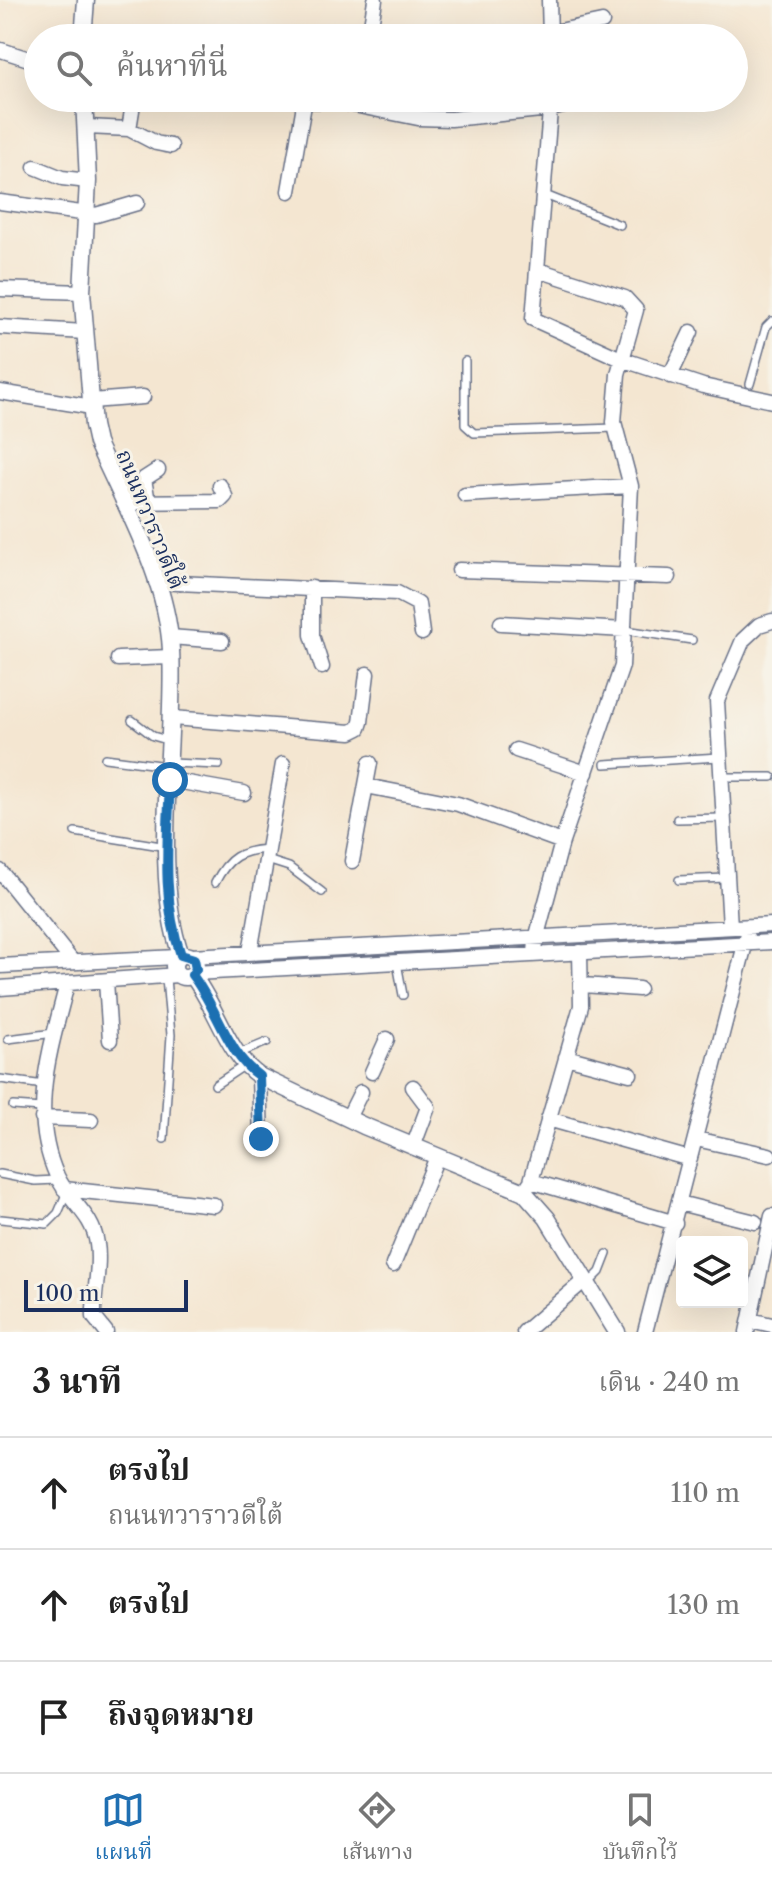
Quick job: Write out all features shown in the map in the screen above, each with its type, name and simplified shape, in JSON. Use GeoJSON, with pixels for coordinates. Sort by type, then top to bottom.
{"type":"FeatureCollection","features":[{"type":"Feature","properties":{"kind":"street"},"geometry":{"type":"LineString","coordinates":[[84,24],[86,0]]}},
{"type":"Feature","properties":{"kind":"street"},"geometry":{"type":"LineString","coordinates":[[371,24],[375,0]]}},
{"type":"Feature","properties":{"kind":"street"},"geometry":{"type":"LineString","coordinates":[[549,0],[550,24]]}},
{"type":"Feature","properties":{"kind":"street"},"geometry":{"type":"LineString","coordinates":[[594,24],[602,22]]}},
{"type":"Feature","properties":{"kind":"street"},"geometry":{"type":"LineString","coordinates":[[1,50],[24,57]]}},
{"type":"Feature","properties":{"kind":"street","name":"ถนนทวาราวดีใต้"},"geometry":{"type":"LineString","coordinates":[[85,112],[88,181],[82,292],[97,443],[156,582],[170,637],[170,917],[183,967],[206,992],[242,1060]]}},
{"type":"Feature","properties":{"kind":"street"},"geometry":{"type":"LineString","coordinates":[[129,129],[132,112]]}},
{"type":"Feature","properties":{"kind":"street"},"geometry":{"type":"LineString","coordinates":[[289,191],[303,112]]}},
{"type":"Feature","properties":{"kind":"street"},"geometry":{"type":"LineString","coordinates":[[383,112],[451,119],[498,112]]}},
{"type":"Feature","properties":{"kind":"street"},"geometry":{"type":"LineString","coordinates":[[550,112],[538,270],[531,315],[536,323],[670,376],[772,401]]}},
{"type":"Feature","properties":{"kind":"street"},"geometry":{"type":"LineString","coordinates":[[87,127],[129,129],[156,143],[171,146]]}},
{"type":"Feature","properties":{"kind":"street"},"geometry":{"type":"LineString","coordinates":[[35,167],[62,178],[88,181]]}},
{"type":"Feature","properties":{"kind":"street"},"geometry":{"type":"LineString","coordinates":[[0,202],[86,214],[102,214],[137,203]]}},
{"type":"Feature","properties":{"kind":"street"},"geometry":{"type":"LineString","coordinates":[[535,955],[536,939],[562,842],[618,681],[625,630],[631,486],[615,428],[616,385],[635,319],[633,305],[625,298],[538,270]]}},
{"type":"Feature","properties":{"kind":"street"},"geometry":{"type":"LineString","coordinates":[[0,289],[82,292]]}},
{"type":"Feature","properties":{"kind":"street"},"geometry":{"type":"LineString","coordinates":[[0,327],[85,332]]}},
{"type":"Feature","properties":{"kind":"street"},"geometry":{"type":"LineString","coordinates":[[670,376],[691,332]]}},
{"type":"Feature","properties":{"kind":"street"},"geometry":{"type":"LineString","coordinates":[[0,392],[92,404],[143,397]]}},
{"type":"Feature","properties":{"kind":"street"},"geometry":{"type":"LineString","coordinates":[[148,502],[144,479],[158,470]]}},
{"type":"Feature","properties":{"kind":"street"},"geometry":{"type":"LineString","coordinates":[[123,502],[220,501],[225,496],[220,486]]}},
{"type":"Feature","properties":{"kind":"street"},"geometry":{"type":"LineString","coordinates":[[465,495],[631,486]]}},
{"type":"Feature","properties":{"kind":"street"},"geometry":{"type":"LineString","coordinates":[[459,570],[669,577]]}},
{"type":"Feature","properties":{"kind":"street"},"geometry":{"type":"LineString","coordinates":[[156,582],[406,594],[418,604],[422,633]]}},
{"type":"Feature","properties":{"kind":"street"},"geometry":{"type":"LineString","coordinates":[[312,588],[312,635],[322,667]]}},
{"type":"Feature","properties":{"kind":"street"},"geometry":{"type":"LineString","coordinates":[[730,927],[719,757],[719,694],[743,640],[759,625],[772,621]]}},
{"type":"Feature","properties":{"kind":"street"},"geometry":{"type":"LineString","coordinates":[[501,623],[625,630]]}},
{"type":"Feature","properties":{"kind":"street"},"geometry":{"type":"LineString","coordinates":[[170,637],[222,641]]}},
{"type":"Feature","properties":{"kind":"street"},"geometry":{"type":"LineString","coordinates":[[118,659],[171,657]]}},
{"type":"Feature","properties":{"kind":"street"},"geometry":{"type":"LineString","coordinates":[[172,718],[351,732],[361,722],[367,674]]}},
{"type":"Feature","properties":{"kind":"street"},"geometry":{"type":"LineString","coordinates":[[516,750],[586,773]]}},
{"type":"Feature","properties":{"kind":"street"},"geometry":{"type":"LineString","coordinates":[[352,861],[370,763]]}},
{"type":"Feature","properties":{"kind":"street"},"geometry":{"type":"LineString","coordinates":[[250,952],[283,764]]}},
{"type":"Feature","properties":{"kind":"street"},"geometry":{"type":"LineString","coordinates":[[171,770],[244,793]]}},
{"type":"Feature","properties":{"kind":"street"},"geometry":{"type":"LineString","coordinates":[[366,786],[458,804],[562,842]]}},
{"type":"Feature","properties":{"kind":"street"},"geometry":{"type":"LineString","coordinates":[[0,871],[72,961]]}},
{"type":"Feature","properties":{"kind":"street"},"geometry":{"type":"LineString","coordinates":[[0,988],[106,981],[250,952],[772,925]]}},
{"type":"Feature","properties":{"kind":"street"},"geometry":{"type":"LineString","coordinates":[[645,1332],[748,926]]}},
{"type":"Feature","properties":{"kind":"street"},"geometry":{"type":"LineString","coordinates":[[0,966],[72,961],[183,967],[397,963],[772,942]]}},
{"type":"Feature","properties":{"kind":"street"},"geometry":{"type":"LineString","coordinates":[[580,952],[583,985],[566,1057],[528,1187],[617,1332]]}},
{"type":"Feature","properties":{"kind":"street"},"geometry":{"type":"LineString","coordinates":[[106,981],[110,1040]]}},
{"type":"Feature","properties":{"kind":"street"},"geometry":{"type":"LineString","coordinates":[[67,984],[54,1033],[42,1113],[49,1158],[63,1187],[83,1209],[97,1241],[98,1329]]}},
{"type":"Feature","properties":{"kind":"street"},"geometry":{"type":"LineString","coordinates":[[583,985],[639,989]]}},
{"type":"Feature","properties":{"kind":"street"},"geometry":{"type":"LineString","coordinates":[[372,1072],[387,1039]]}},
{"type":"Feature","properties":{"kind":"street"},"geometry":{"type":"LineString","coordinates":[[566,1057],[630,1074]]}},
{"type":"Feature","properties":{"kind":"street"},"geometry":{"type":"LineString","coordinates":[[242,1060],[259,1076],[437,1157],[528,1187],[675,1223]]}},
{"type":"Feature","properties":{"kind":"street"},"geometry":{"type":"LineString","coordinates":[[259,1076],[261,1139]]}},
{"type":"Feature","properties":{"kind":"street"},"geometry":{"type":"LineString","coordinates":[[413,1087],[427,1101],[428,1107],[413,1147]]}},
{"type":"Feature","properties":{"kind":"street"},"geometry":{"type":"LineString","coordinates":[[348,1118],[361,1092]]}},
{"type":"Feature","properties":{"kind":"street"},"geometry":{"type":"LineString","coordinates":[[42,1113],[91,1120]]}},
{"type":"Feature","properties":{"kind":"street"},"geometry":{"type":"LineString","coordinates":[[548,1119],[690,1159]]}},
{"type":"Feature","properties":{"kind":"street"},"geometry":{"type":"LineString","coordinates":[[696,1139],[769,1155]]}},
{"type":"Feature","properties":{"kind":"street"},"geometry":{"type":"LineString","coordinates":[[393,1265],[437,1157]]}},
{"type":"Feature","properties":{"kind":"street"},"geometry":{"type":"LineString","coordinates":[[63,1187],[214,1205]]}},
{"type":"Feature","properties":{"kind":"street"},"geometry":{"type":"LineString","coordinates":[[679,1203],[755,1222]]}},
{"type":"Feature","properties":{"kind":"street"},"geometry":{"type":"LineString","coordinates":[[772,1216],[767,1266],[748,1326],[772,1325]]}},
{"type":"Feature","properties":{"kind":"street"},"geometry":{"type":"LineString","coordinates":[[524,1332],[586,1282]]}},
{"type":"Feature","properties":{"kind":"lane"},"geometry":{"type":"LineString","coordinates":[[545,195],[620,225]]}},
{"type":"Feature","properties":{"kind":"lane"},"geometry":{"type":"LineString","coordinates":[[750,384],[766,327],[772,321]]}},
{"type":"Feature","properties":{"kind":"lane"},"geometry":{"type":"LineString","coordinates":[[465,361],[465,425],[474,433],[615,428]]}},
{"type":"Feature","properties":{"kind":"lane"},"geometry":{"type":"LineString","coordinates":[[625,630],[692,640]]}},
{"type":"Feature","properties":{"kind":"lane"},"geometry":{"type":"LineString","coordinates":[[132,720],[153,736],[172,742]]}},
{"type":"Feature","properties":{"kind":"lane"},"geometry":{"type":"LineString","coordinates":[[605,764],[719,757]]}},
{"type":"Feature","properties":{"kind":"lane"},"geometry":{"type":"LineString","coordinates":[[105,758],[171,770],[219,765]]}},
{"type":"Feature","properties":{"kind":"lane"},"geometry":{"type":"LineString","coordinates":[[720,777],[772,777]]}},
{"type":"Feature","properties":{"kind":"lane"},"geometry":{"type":"LineString","coordinates":[[677,819],[723,818]]}},
{"type":"Feature","properties":{"kind":"lane"},"geometry":{"type":"LineString","coordinates":[[75,832],[168,847]]}},
{"type":"Feature","properties":{"kind":"lane"},"geometry":{"type":"LineString","coordinates":[[215,883],[233,857],[241,852],[268,854],[322,892]]}},
{"type":"Feature","properties":{"kind":"lane"},"geometry":{"type":"LineString","coordinates":[[679,880],[726,878]]}},
{"type":"Feature","properties":{"kind":"lane"},"geometry":{"type":"LineString","coordinates":[[397,963],[403,995]]}},
{"type":"Feature","properties":{"kind":"lane"},"geometry":{"type":"LineString","coordinates":[[164,1139],[171,1035],[183,967]]}},
{"type":"Feature","properties":{"kind":"lane"},"geometry":{"type":"LineString","coordinates":[[8,1039],[54,1033]]}},
{"type":"Feature","properties":{"kind":"lane"},"geometry":{"type":"LineString","coordinates":[[215,1085],[267,1042]]}},
{"type":"Feature","properties":{"kind":"lane"},"geometry":{"type":"LineString","coordinates":[[0,1079],[44,1085]]}},
{"type":"Feature","properties":{"kind":"lane"},"geometry":{"type":"LineString","coordinates":[[13,1106],[42,1113]]}},
{"type":"Feature","properties":{"kind":"lane"},"geometry":{"type":"LineString","coordinates":[[0,1174],[63,1187],[58,1213],[47,1224],[1,1219]]}},
{"type":"Feature","properties":{"kind":"lane"},"geometry":{"type":"LineString","coordinates":[[586,1282],[600,1272],[607,1254]]}},
{"type":"Feature","properties":{"kind":"route"},"geometry":{"type":"LineString","coordinates":[[170,780],[168,885],[174,935],[181,955],[186,954],[194,959],[196,969],[192,975],[206,992],[238,1054],[245,1065],[259,1076],[261,1139]]}}]}
